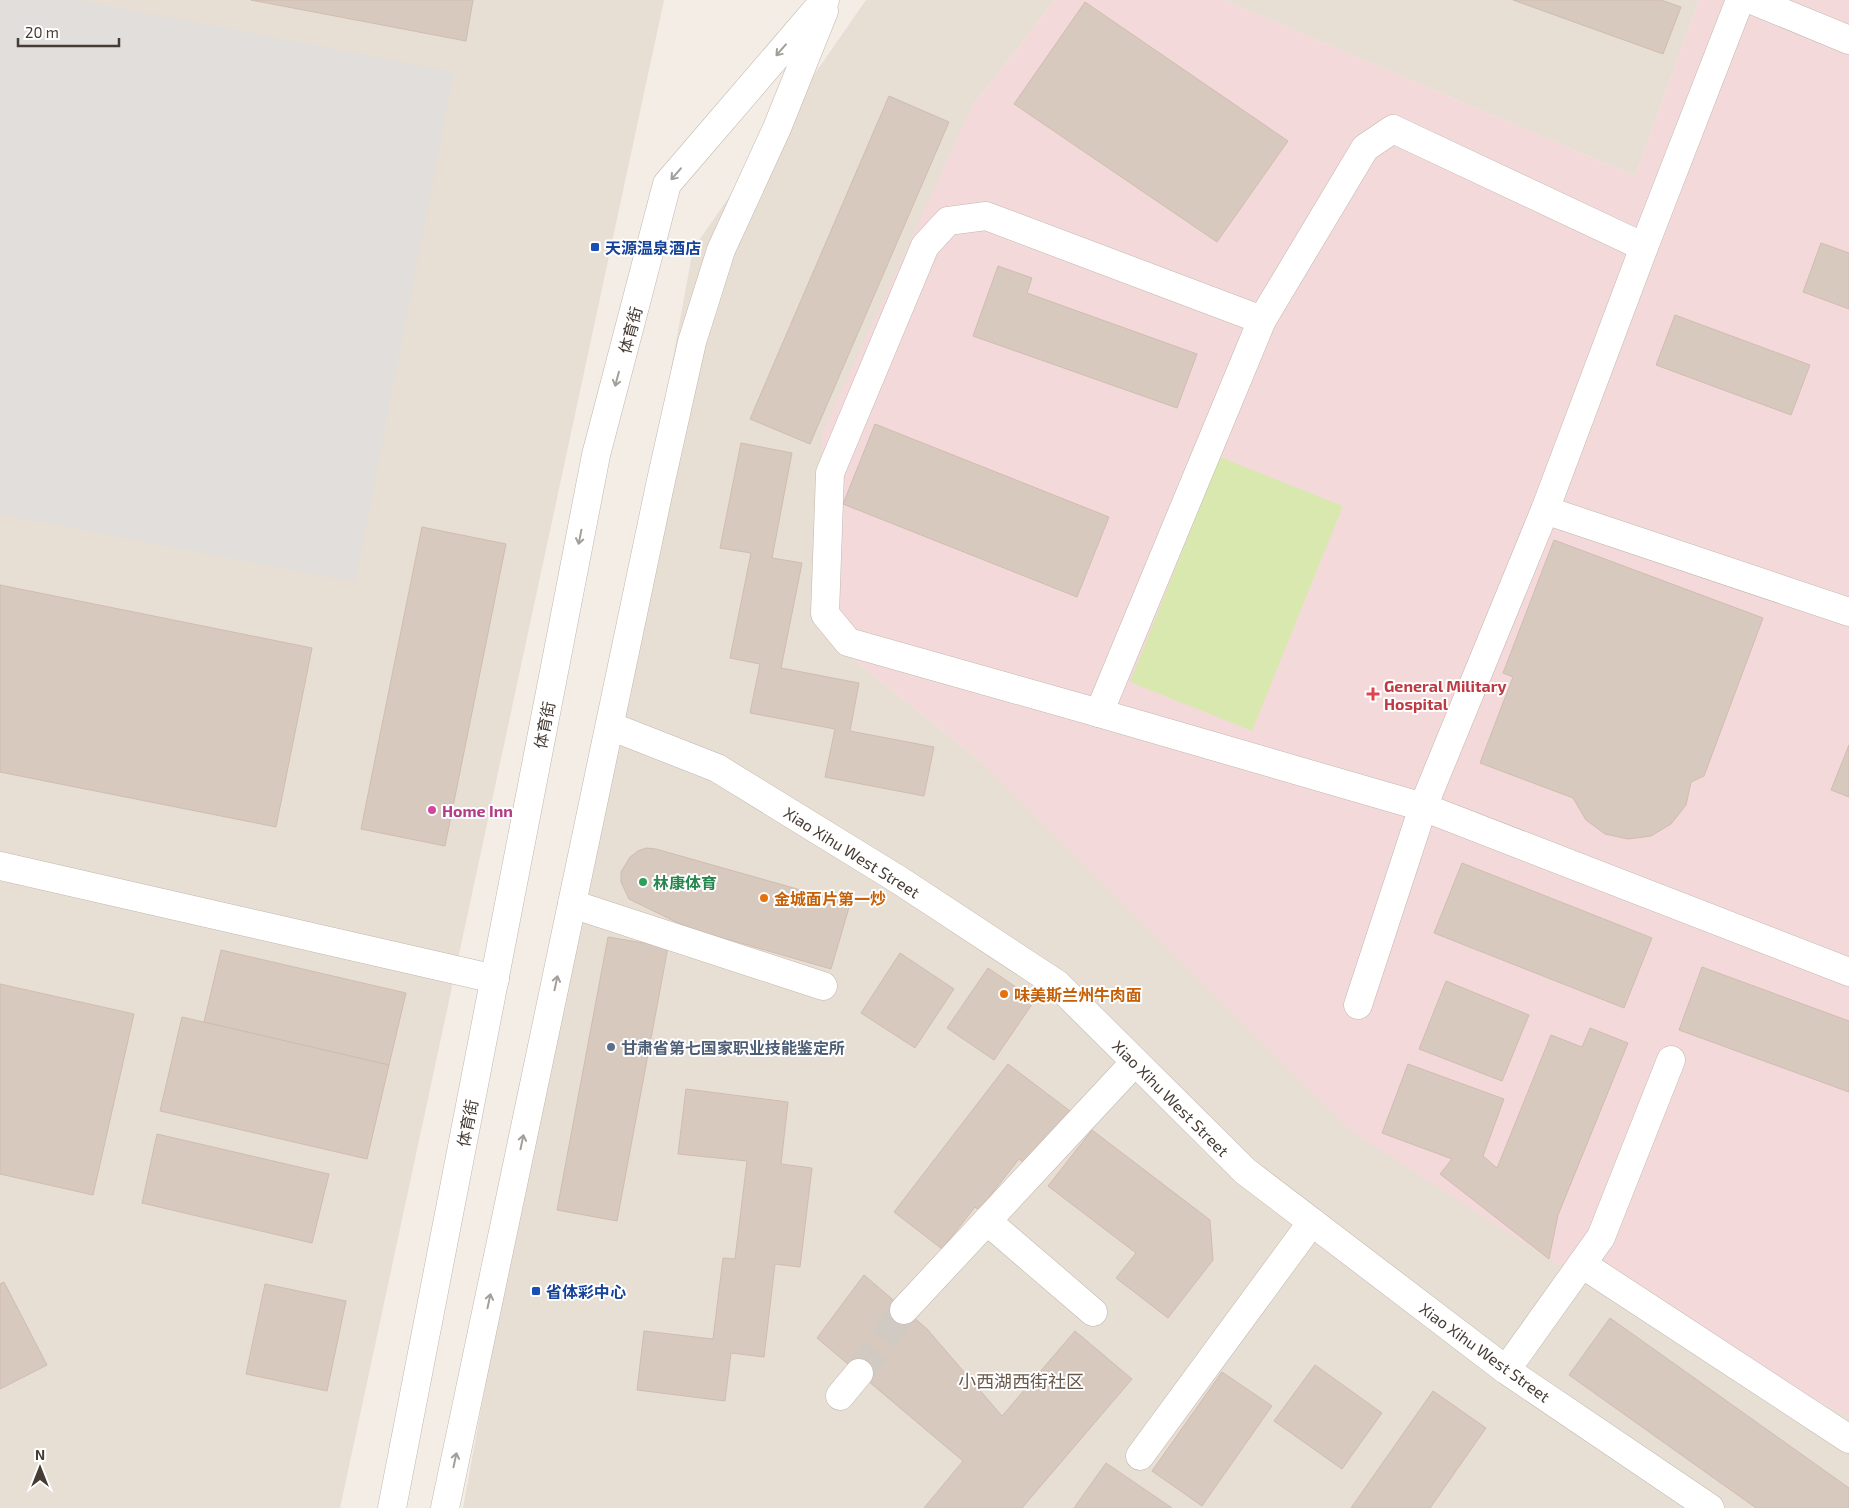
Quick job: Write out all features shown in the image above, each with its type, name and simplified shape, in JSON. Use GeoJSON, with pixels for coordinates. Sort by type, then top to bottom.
{"type":"FeatureCollection","features":[{"type":"Feature","properties":{"kind":"street","name":"体育街"},"geometry":{"type":"LineString","coordinates":[[392,1508],[596,455],[667,184],[824,0]]}},
{"type":"Feature","properties":{"kind":"street"},"geometry":{"type":"LineString","coordinates":[[445,1508],[692,342],[721,250],[777,128],[829,0]]}},
{"type":"Feature","properties":{"kind":"street"},"geometry":{"type":"LineString","coordinates":[[1358,1006],[1423,807],[1545,510],[1740,0]]}},
{"type":"Feature","properties":{"kind":"street"},"geometry":{"type":"LineString","coordinates":[[1752,0],[1849,40]]}},
{"type":"Feature","properties":{"kind":"street"},"geometry":{"type":"LineString","coordinates":[[1099,713],[1262,320],[1365,148],[1393,129],[1644,247]]}},
{"type":"Feature","properties":{"kind":"street"},"geometry":{"type":"LineString","coordinates":[[1262,320],[986,216],[948,221],[925,246],[830,473],[825,614],[848,642],[1423,807],[1849,972]]}},
{"type":"Feature","properties":{"kind":"street"},"geometry":{"type":"LineString","coordinates":[[1545,510],[1849,612]]}},
{"type":"Feature","properties":{"kind":"street","name":"Xiao Xihu West Street"},"geometry":{"type":"LineString","coordinates":[[610,726],[717,768],[899,880],[1057,984],[1245,1171],[1506,1370],[1710,1508]]}},
{"type":"Feature","properties":{"kind":"street"},"geometry":{"type":"LineString","coordinates":[[0,866],[495,979]]}},
{"type":"Feature","properties":{"kind":"street"},"geometry":{"type":"LineString","coordinates":[[572,904],[823,986]]}},
{"type":"Feature","properties":{"kind":"street"},"geometry":{"type":"LineString","coordinates":[[1506,1370],[1601,1238],[1671,1060]]}},
{"type":"Feature","properties":{"kind":"street"},"geometry":{"type":"LineString","coordinates":[[904,1310],[1136,1062]]}},
{"type":"Feature","properties":{"kind":"street"},"geometry":{"type":"LineString","coordinates":[[987,1221],[1093,1312]]}},
{"type":"Feature","properties":{"kind":"street"},"geometry":{"type":"LineString","coordinates":[[1140,1456],[1312,1222]]}},
{"type":"Feature","properties":{"kind":"street"},"geometry":{"type":"LineString","coordinates":[[1582,1264],[1849,1439]]}},
{"type":"Feature","properties":{"kind":"street"},"geometry":{"type":"LineString","coordinates":[[840,1396],[859,1373]]}},
{"type":"Feature","properties":{"kind":"shaded area"},"geometry":{"type":"Polygon","coordinates":[[[0,0],[664,0],[340,1508],[0,1508],[0,0]]]}},
{"type":"Feature","properties":{"kind":"shaded area"},"geometry":{"type":"Polygon","coordinates":[[[0,0],[78,0],[454,72],[355,582],[0,514],[0,0]]]}},
{"type":"Feature","properties":{"kind":"shaded area"},"geometry":{"type":"Polygon","coordinates":[[[866,0],[1055,0],[971,108],[819,632],[974,756],[1578,1278],[1849,1417],[1849,1508],[463,1508],[693,249],[866,0]]]}},
{"type":"Feature","properties":{"kind":"shaded area","name":"General Military Hospital"},"geometry":{"type":"Polygon","coordinates":[[[1055,0],[1224,0],[1635,176],[1699,0],[1849,0],[1849,1417],[1578,1278],[1351,1131],[974,756],[819,632],[822,433],[971,108],[1055,0]]]}},
{"type":"Feature","properties":{"kind":"shaded area"},"geometry":{"type":"Polygon","coordinates":[[[1224,0],[1699,0],[1635,176],[1224,0]]]}},
{"type":"Feature","properties":{"kind":"green space"},"geometry":{"type":"Polygon","coordinates":[[[1220,457],[1343,506],[1252,731],[1130,682],[1220,457]]]}},
{"type":"Feature","properties":{"kind":"building"},"geometry":{"type":"Polygon","coordinates":[[[251,0],[473,0],[466,41],[251,0]]]}},
{"type":"Feature","properties":{"kind":"building"},"geometry":{"type":"Polygon","coordinates":[[[1513,0],[1661,0],[1681,7],[1663,54],[1513,0]]]}},
{"type":"Feature","properties":{"kind":"building"},"geometry":{"type":"Polygon","coordinates":[[[1085,2],[1288,141],[1217,242],[1014,104],[1085,2]]]}},
{"type":"Feature","properties":{"kind":"building"},"geometry":{"type":"Polygon","coordinates":[[[889,96],[949,122],[810,444],[750,419],[889,96]]]}},
{"type":"Feature","properties":{"kind":"building"},"geometry":{"type":"Polygon","coordinates":[[[1821,243],[1849,253],[1849,309],[1803,292],[1821,243]]]}},
{"type":"Feature","properties":{"kind":"building"},"geometry":{"type":"Polygon","coordinates":[[[998,266],[1032,278],[1027,293],[1197,354],[1177,408],[973,336],[998,266]]]}},
{"type":"Feature","properties":{"kind":"building"},"geometry":{"type":"Polygon","coordinates":[[[1675,315],[1810,365],[1791,415],[1656,365],[1675,315]]]}},
{"type":"Feature","properties":{"kind":"building"},"geometry":{"type":"Polygon","coordinates":[[[875,424],[1109,517],[1077,597],[843,504],[875,424]]]}},
{"type":"Feature","properties":{"kind":"building"},"geometry":{"type":"Polygon","coordinates":[[[741,443],[792,453],[772,558],[802,563],[781,668],[859,683],[850,731],[934,747],[924,796],[825,777],[835,729],[750,713],[760,664],[730,658],[751,553],[720,548],[741,443]]]}},
{"type":"Feature","properties":{"kind":"building"},"geometry":{"type":"Polygon","coordinates":[[[422,527],[506,544],[445,846],[361,829],[422,527]]]}},
{"type":"Feature","properties":{"kind":"building"},"geometry":{"type":"Polygon","coordinates":[[[1554,540],[1763,618],[1704,776],[1691,782],[1686,805],[1671,824],[1651,836],[1628,839],[1605,834],[1586,820],[1573,798],[1480,763],[1513,677],[1503,673],[1554,540]]]}},
{"type":"Feature","properties":{"kind":"building"},"geometry":{"type":"Polygon","coordinates":[[[0,585],[312,648],[276,827],[0,772],[0,585]]]}},
{"type":"Feature","properties":{"kind":"building"},"geometry":{"type":"Polygon","coordinates":[[[1849,745],[1849,797],[1831,790],[1849,745]]]}},
{"type":"Feature","properties":{"kind":"building"},"geometry":{"type":"Polygon","coordinates":[[[646,848],[656,849],[850,904],[831,969],[699,931],[629,899],[621,882],[621,872],[630,857],[646,848]]]}},
{"type":"Feature","properties":{"kind":"building"},"geometry":{"type":"Polygon","coordinates":[[[1462,863],[1652,938],[1624,1008],[1434,933],[1462,863]]]}},
{"type":"Feature","properties":{"kind":"building"},"geometry":{"type":"Polygon","coordinates":[[[608,937],[668,947],[617,1221],[557,1210],[608,937]]]}},
{"type":"Feature","properties":{"kind":"building"},"geometry":{"type":"Polygon","coordinates":[[[221,950],[406,993],[389,1065],[204,1022],[221,950]]]}},
{"type":"Feature","properties":{"kind":"building"},"geometry":{"type":"Polygon","coordinates":[[[900,953],[954,989],[915,1048],[861,1013],[900,953]]]}},
{"type":"Feature","properties":{"kind":"building"},"geometry":{"type":"Polygon","coordinates":[[[1702,967],[1849,1021],[1849,1092],[1679,1030],[1702,967]]]}},
{"type":"Feature","properties":{"kind":"building"},"geometry":{"type":"Polygon","coordinates":[[[988,968],[1035,1000],[994,1060],[947,1028],[988,968]]]}},
{"type":"Feature","properties":{"kind":"building"},"geometry":{"type":"Polygon","coordinates":[[[1446,981],[1529,1015],[1502,1081],[1419,1049],[1446,981]]]}},
{"type":"Feature","properties":{"kind":"building"},"geometry":{"type":"Polygon","coordinates":[[[0,984],[134,1014],[93,1195],[0,1174],[0,984]]]}},
{"type":"Feature","properties":{"kind":"building"},"geometry":{"type":"Polygon","coordinates":[[[182,1017],[389,1065],[367,1159],[160,1111],[182,1017]]]}},
{"type":"Feature","properties":{"kind":"building"},"geometry":{"type":"Polygon","coordinates":[[[1590,1028],[1628,1043],[1558,1215],[1549,1259],[1440,1174],[1452,1159],[1382,1133],[1408,1064],[1504,1099],[1483,1156],[1497,1168],[1551,1035],[1582,1047],[1590,1028]]]}},
{"type":"Feature","properties":{"kind":"building"},"geometry":{"type":"Polygon","coordinates":[[[1008,1064],[1070,1111],[1027,1165],[1019,1159],[979,1210],[975,1207],[942,1249],[894,1212],[1008,1064]]]}},
{"type":"Feature","properties":{"kind":"building"},"geometry":{"type":"Polygon","coordinates":[[[686,1089],[788,1102],[781,1164],[812,1168],[800,1267],[775,1264],[764,1357],[731,1353],[725,1401],[637,1390],[644,1331],[713,1339],[723,1258],[735,1259],[747,1161],[678,1154],[686,1089]]]}},
{"type":"Feature","properties":{"kind":"building"},"geometry":{"type":"Polygon","coordinates":[[[1092,1130],[1210,1220],[1213,1260],[1168,1318],[1116,1278],[1136,1253],[1048,1186],[1092,1130]]]}},
{"type":"Feature","properties":{"kind":"building"},"geometry":{"type":"Polygon","coordinates":[[[157,1134],[329,1174],[312,1243],[142,1203],[157,1134]]]}},
{"type":"Feature","properties":{"kind":"building"},"geometry":{"type":"Polygon","coordinates":[[[864,1275],[927,1329],[1002,1416],[1075,1331],[1132,1379],[1022,1508],[924,1508],[963,1461],[817,1338],[864,1275]]]}},
{"type":"Feature","properties":{"kind":"building"},"geometry":{"type":"Polygon","coordinates":[[[4,1282],[47,1365],[0,1389],[0,1284],[4,1282]]]}},
{"type":"Feature","properties":{"kind":"building"},"geometry":{"type":"Polygon","coordinates":[[[265,1284],[346,1301],[327,1391],[246,1374],[265,1284]]]}},
{"type":"Feature","properties":{"kind":"building"},"geometry":{"type":"Polygon","coordinates":[[[1610,1318],[1849,1488],[1849,1508],[1756,1508],[1569,1375],[1610,1318]]]}},
{"type":"Feature","properties":{"kind":"building"},"geometry":{"type":"Polygon","coordinates":[[[1315,1365],[1382,1413],[1342,1469],[1274,1421],[1315,1365]]]}},
{"type":"Feature","properties":{"kind":"building"},"geometry":{"type":"Polygon","coordinates":[[[1222,1372],[1272,1406],[1202,1506],[1152,1471],[1222,1372]]]}},
{"type":"Feature","properties":{"kind":"building"},"geometry":{"type":"Polygon","coordinates":[[[1433,1391],[1486,1428],[1430,1508],[1351,1508],[1433,1391]]]}},
{"type":"Feature","properties":{"kind":"building"},"geometry":{"type":"Polygon","coordinates":[[[1106,1463],[1172,1508],[1074,1508],[1106,1463]]]}},
{"type":"Feature","properties":{"kind":"tunnel"},"geometry":{"type":"LineString","coordinates":[[859,1373],[904,1310]]}},
{"type":"Feature","properties":{"kind":"place","name":"天源温泉酒店"},"geometry":{"type":"Point","coordinates":[595,247]}},
{"type":"Feature","properties":{"kind":"place","name":"General Military Hospital"},"geometry":{"type":"Point","coordinates":[1373,694]}},
{"type":"Feature","properties":{"kind":"place","name":"Home Inn"},"geometry":{"type":"Point","coordinates":[432,810]}},
{"type":"Feature","properties":{"kind":"place","name":"林康体育"},"geometry":{"type":"Point","coordinates":[643,882]}},
{"type":"Feature","properties":{"kind":"place","name":"金城面片第一炒"},"geometry":{"type":"Point","coordinates":[764,898]}},
{"type":"Feature","properties":{"kind":"place","name":"味美斯兰州牛肉面"},"geometry":{"type":"Point","coordinates":[1004,994]}},
{"type":"Feature","properties":{"kind":"place","name":"甘肃省第七国家职业技能鉴定所"},"geometry":{"type":"Point","coordinates":[611,1047]}},
{"type":"Feature","properties":{"kind":"place","name":"省体彩中心"},"geometry":{"type":"Point","coordinates":[536,1291]}},
{"type":"Feature","properties":{"kind":"district","name":"小西湖西街社区"},"geometry":{"type":"Point","coordinates":[1021,1381]}}]}
